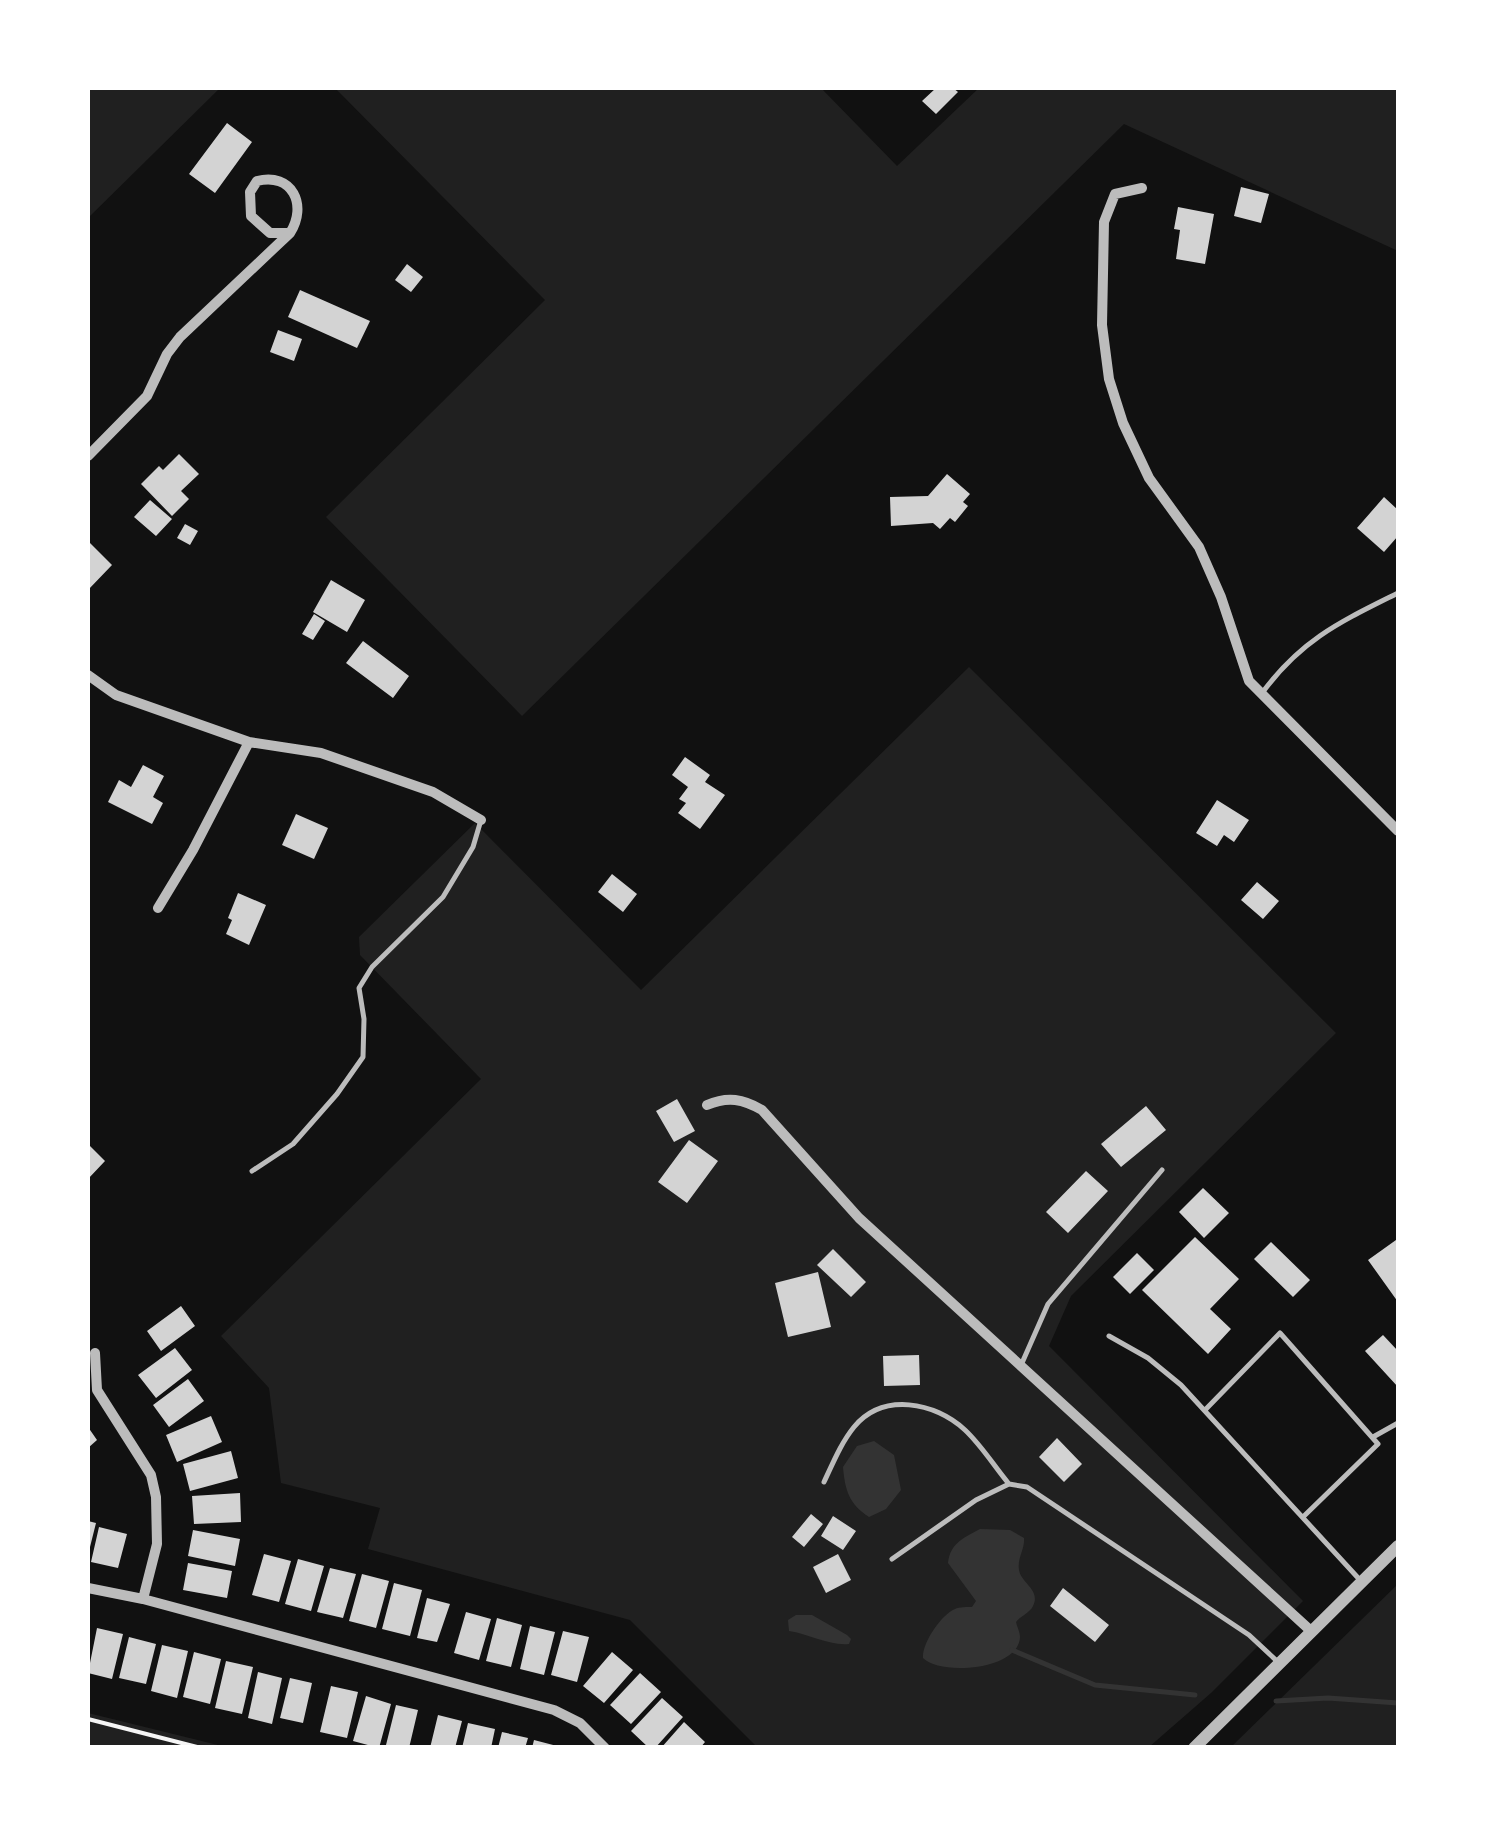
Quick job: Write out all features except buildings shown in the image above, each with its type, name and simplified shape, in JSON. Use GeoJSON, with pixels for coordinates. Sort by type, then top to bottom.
{"type":"FeatureCollection","features":[{"type":"Feature","properties":{"kind":"street"},"geometry":{"type":"LineString","coordinates":[[88,456],[147,396],[167,354],[180,337],[290,233],[297,222],[296,197],[288,187],[278,180],[256,181],[250,192],[251,216],[270,233],[290,233]]}},
{"type":"Feature","properties":{"kind":"street"},"geometry":{"type":"LineString","coordinates":[[1142,188],[1115,194],[1104,222],[1102,324],[1110,379],[1123,423],[1149,478],[1199,548],[1250,681],[1398,831]]}},
{"type":"Feature","properties":{"kind":"street"},"geometry":{"type":"LineString","coordinates":[[88,674],[116,695],[249,742],[321,753],[433,792],[480,820]]}},
{"type":"Feature","properties":{"kind":"street"},"geometry":{"type":"LineString","coordinates":[[158,908],[194,850],[249,742]]}},
{"type":"Feature","properties":{"kind":"street"},"geometry":{"type":"LineString","coordinates":[[707,1105],[721,1099],[744,1100],[762,1110],[859,1218],[1311,1632]]}},
{"type":"Feature","properties":{"kind":"street"},"geometry":{"type":"LineString","coordinates":[[96,1353],[97,1390],[151,1476],[156,1497],[157,1544],[143,1599]]}},
{"type":"Feature","properties":{"kind":"street"},"geometry":{"type":"LineString","coordinates":[[1194,1748],[1398,1546]]}},
{"type":"Feature","properties":{"kind":"street"},"geometry":{"type":"LineString","coordinates":[[88,1588],[143,1599],[554,1710],[580,1723],[605,1748]]}},
{"type":"Feature","properties":{"kind":"lane"},"geometry":{"type":"LineString","coordinates":[[1262,693],[1306,645],[1338,621],[1398,592]]}},
{"type":"Feature","properties":{"kind":"lane"},"geometry":{"type":"LineString","coordinates":[[252,1171],[294,1144],[338,1094],[363,1057],[364,1018],[359,988],[372,966],[443,897],[473,847],[480,820]]}},
{"type":"Feature","properties":{"kind":"lane"},"geometry":{"type":"LineString","coordinates":[[1021,1366],[1048,1304],[1162,1170]]}},
{"type":"Feature","properties":{"kind":"lane"},"geometry":{"type":"LineString","coordinates":[[1206,1409],[1280,1333],[1378,1444],[1304,1517]]}},
{"type":"Feature","properties":{"kind":"lane"},"geometry":{"type":"LineString","coordinates":[[1109,1336],[1148,1358],[1206,1409],[1362,1582]]}},
{"type":"Feature","properties":{"kind":"lane"},"geometry":{"type":"LineString","coordinates":[[824,1482],[854,1427],[866,1416],[898,1404],[948,1416],[965,1430],[1008,1484]]}},
{"type":"Feature","properties":{"kind":"lane"},"geometry":{"type":"LineString","coordinates":[[1373,1437],[1398,1422]]}},
{"type":"Feature","properties":{"kind":"lane"},"geometry":{"type":"LineString","coordinates":[[892,1559],[976,1500],[1008,1484],[1027,1487],[1249,1634],[1280,1664]]}},
{"type":"Feature","properties":{"kind":"path"},"geometry":{"type":"LineString","coordinates":[[88,1719],[201,1748]]}},
{"type":"Feature","properties":{"kind":"shaded area"},"geometry":{"type":"Polygon","coordinates":[[[88,88],[220,88],[88,218],[88,88]]]}},
{"type":"Feature","properties":{"kind":"shaded area"},"geometry":{"type":"Polygon","coordinates":[[[335,88],[821,88],[897,166],[979,88],[1398,88],[1398,251],[1124,124],[522,716],[326,517],[545,300],[335,88]]]}},
{"type":"Feature","properties":{"kind":"shaded area"},"geometry":{"type":"Polygon","coordinates":[[[969,667],[1336,1033],[1071,1296],[1049,1346],[1303,1601],[1211,1693],[1149,1747],[757,1747],[630,1620],[368,1549],[380,1508],[281,1483],[269,1388],[221,1336],[481,1079],[360,955],[359,937],[475,823],[641,990],[969,667]]]}},
{"type":"Feature","properties":{"kind":"shaded area"},"geometry":{"type":"Polygon","coordinates":[[[874,1441],[894,1455],[901,1490],[886,1509],[869,1517],[849,1496],[843,1467],[857,1446],[874,1441]]]}},
{"type":"Feature","properties":{"kind":"shaded area"},"geometry":{"type":"Polygon","coordinates":[[[980,1529],[1010,1530],[1024,1538],[1019,1570],[1033,1591],[1033,1606],[1016,1622],[1020,1637],[1007,1657],[978,1667],[932,1664],[923,1658],[933,1630],[950,1612],[972,1607],[976,1601],[948,1563],[955,1546],[980,1529]]]}},
{"type":"Feature","properties":{"kind":"shaded area"},"geometry":{"type":"Polygon","coordinates":[[[1398,1584],[1398,1747],[1231,1747],[1398,1584]]]}},
{"type":"Feature","properties":{"kind":"shaded area"},"geometry":{"type":"Polygon","coordinates":[[[796,1615],[812,1615],[847,1635],[851,1639],[849,1644],[789,1631],[788,1620],[796,1615]]]}},
{"type":"Feature","properties":{"kind":"shaded area"},"geometry":{"type":"Polygon","coordinates":[[[88,1713],[226,1747],[88,1747],[88,1713]]]}},
{"type":"Feature","properties":{"kind":"waterway"},"geometry":{"type":"LineString","coordinates":[[1012,1650],[1095,1685],[1195,1695]]}},
{"type":"Feature","properties":{"kind":"waterway"},"geometry":{"type":"LineString","coordinates":[[1276,1701],[1328,1698],[1398,1703]]}}]}
